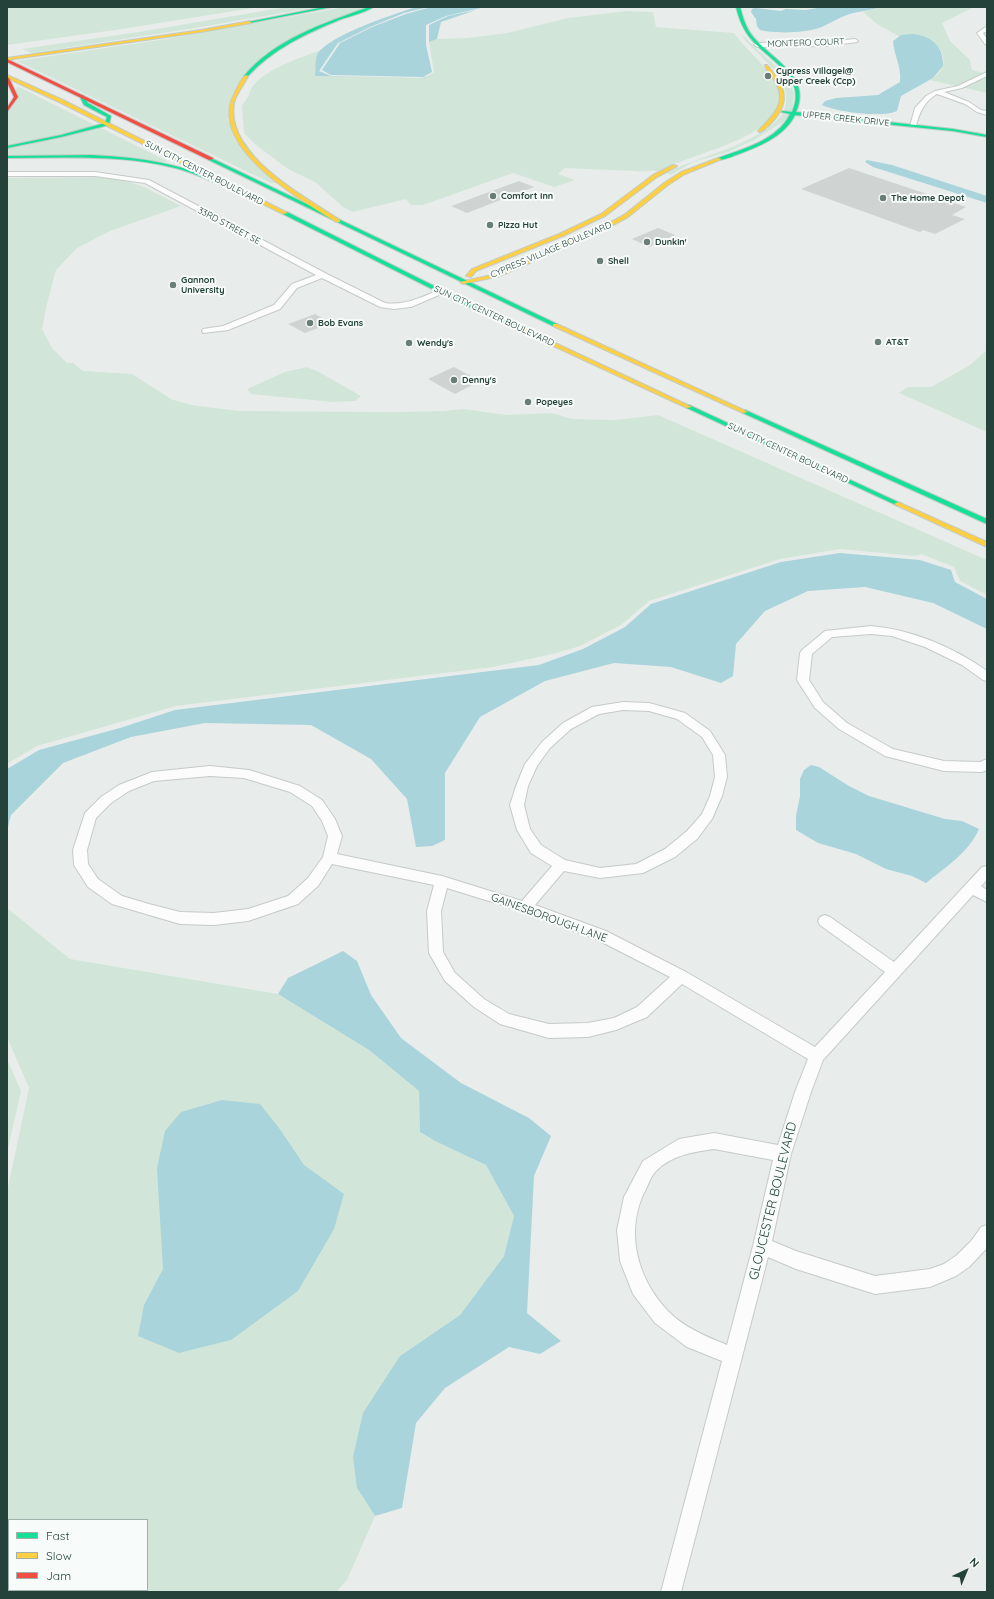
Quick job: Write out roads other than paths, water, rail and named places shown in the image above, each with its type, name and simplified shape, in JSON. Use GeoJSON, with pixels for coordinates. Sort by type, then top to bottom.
{"type":"FeatureCollection","features":[{"type":"Feature","properties":{"kind":"main road"},"geometry":{"type":"LineString","coordinates":[[7,60],[193,32],[330,7]]}},
{"type":"Feature","properties":{"kind":"main road"},"geometry":{"type":"LineString","coordinates":[[338,221],[277,179],[252,159],[237,138],[231,120],[232,103],[247,75],[276,50],[331,22],[372,7]]}},
{"type":"Feature","properties":{"kind":"main road"},"geometry":{"type":"LineString","coordinates":[[738,7],[740,19],[757,45],[793,80],[798,91],[799,100],[795,114]]}},
{"type":"Feature","properties":{"kind":"main road"},"geometry":{"type":"LineString","coordinates":[[738,34],[745,44],[779,81],[784,101],[780,112],[772,121],[750,137]]}},
{"type":"Feature","properties":{"kind":"main road","name":"SUN CITY CENTER BOULEVARD"},"geometry":{"type":"LineString","coordinates":[[7,60],[464,282],[694,389],[987,522]]}},
{"type":"Feature","properties":{"kind":"main road"},"geometry":{"type":"LineString","coordinates":[[7,77],[16,97],[7,111]]}},
{"type":"Feature","properties":{"kind":"main road","name":"SUN CITY CENTER BOULEVARD"},"geometry":{"type":"LineString","coordinates":[[7,77],[107,124],[442,292],[987,545]]}},
{"type":"Feature","properties":{"kind":"main road"},"geometry":{"type":"LineString","coordinates":[[7,147],[61,136],[107,124],[109,117],[86,104],[81,96]]}},
{"type":"Feature","properties":{"kind":"main road","name":"UPPER CREEK DRIVE"},"geometry":{"type":"LineString","coordinates":[[780,112],[953,130],[987,136]]}},
{"type":"Feature","properties":{"kind":"main road","name":"CYPRESS VILLAGE BOULEVARD"},"geometry":{"type":"LineString","coordinates":[[464,282],[497,275],[598,232],[637,209],[664,185],[681,174],[746,149],[768,138],[779,131],[795,114]]}},
{"type":"Feature","properties":{"kind":"main road","name":"UPPER CREEK DRIVE"},"geometry":{"type":"LineString","coordinates":[[913,126],[987,140]]}},
{"type":"Feature","properties":{"kind":"main road"},"geometry":{"type":"LineString","coordinates":[[709,153],[736,143]]}},
{"type":"Feature","properties":{"kind":"main road"},"geometry":{"type":"LineString","coordinates":[[7,157],[83,156],[141,159],[175,166],[234,189]]}},
{"type":"Feature","properties":{"kind":"main road","name":"CYPRESS VILLAGE BOULEVARD"},"geometry":{"type":"LineString","coordinates":[[464,282],[474,270],[603,215],[655,176],[682,163]]}},
{"type":"Feature","properties":{"kind":"main road"},"geometry":{"type":"LineString","coordinates":[[442,292],[464,282]]}},
{"type":"Feature","properties":{"kind":"main road"},"geometry":{"type":"LineString","coordinates":[[537,336],[574,345],[668,389],[694,389]]}},
{"type":"Feature","properties":{"kind":"street"},"geometry":{"type":"LineString","coordinates":[[987,28],[980,33],[987,43]]}},
{"type":"Feature","properties":{"kind":"street","name":"MONTERO COURT"},"geometry":{"type":"LineString","coordinates":[[757,45],[827,44],[855,41]]}},
{"type":"Feature","properties":{"kind":"street"},"geometry":{"type":"LineString","coordinates":[[913,126],[918,108],[926,99],[937,92],[960,87],[987,74]]}},
{"type":"Feature","properties":{"kind":"street"},"geometry":{"type":"LineString","coordinates":[[937,92],[967,103],[976,109]]}},
{"type":"Feature","properties":{"kind":"street"},"geometry":{"type":"LineString","coordinates":[[926,99],[951,102],[987,112]]}},
{"type":"Feature","properties":{"kind":"street","name":"33RD STREET SE"},"geometry":{"type":"LineString","coordinates":[[7,174],[91,173],[121,176],[147,181],[322,275],[383,305],[394,307],[408,306],[442,292]]}},
{"type":"Feature","properties":{"kind":"street"},"geometry":{"type":"LineString","coordinates":[[206,331],[225,328],[277,307],[284,303],[288,292],[296,286],[322,275]]}},
{"type":"Feature","properties":{"kind":"street"},"geometry":{"type":"LineString","coordinates":[[987,677],[966,662],[929,644],[893,632],[871,630],[829,634],[806,653],[803,680],[819,705],[843,726],[889,753],[944,766],[982,767],[987,764]]}},
{"type":"Feature","properties":{"kind":"street"},"geometry":{"type":"LineString","coordinates":[[624,706],[649,707],[681,716],[706,734],[719,755],[722,777],[716,796],[707,816],[692,835],[670,853],[638,869],[600,873],[561,866],[536,849],[524,830],[517,806],[522,786],[532,764],[546,745],[556,735],[567,726],[596,710],[624,706]]}},
{"type":"Feature","properties":{"kind":"street"},"geometry":{"type":"LineString","coordinates":[[210,771],[244,773],[295,789],[317,803],[328,819],[335,836],[328,858],[313,882],[293,900],[248,916],[214,919],[180,918],[117,900],[111,896],[92,883],[81,866],[80,850],[90,816],[106,800],[124,788],[152,777],[210,771]]}},
{"type":"Feature","properties":{"kind":"street","name":"GAINESBOROUGH LANE"},"geometry":{"type":"LineString","coordinates":[[328,858],[442,881],[525,907],[600,935],[681,976],[817,1056]]}},
{"type":"Feature","properties":{"kind":"street"},"geometry":{"type":"LineString","coordinates":[[525,907],[561,866]]}},
{"type":"Feature","properties":{"kind":"street","name":"GLOUCESTER BOULEVARD"},"geometry":{"type":"LineString","coordinates":[[672,1591],[762,1246],[783,1154],[803,1092],[817,1056],[987,870]]}},
{"type":"Feature","properties":{"kind":"street"},"geometry":{"type":"LineString","coordinates":[[442,881],[434,911],[436,953],[450,977],[479,1003],[505,1019],[549,1031],[588,1030],[616,1024],[642,1012],[681,976]]}},
{"type":"Feature","properties":{"kind":"street"},"geometry":{"type":"LineString","coordinates":[[972,887],[987,897]]}},
{"type":"Feature","properties":{"kind":"street"},"geometry":{"type":"LineString","coordinates":[[825,921],[894,970]]}},
{"type":"Feature","properties":{"kind":"street"},"geometry":{"type":"LineString","coordinates":[[733,1356],[693,1341],[661,1317],[639,1288],[628,1261],[626,1230],[632,1197],[649,1166],[679,1147],[714,1141],[783,1154]]}},
{"type":"Feature","properties":{"kind":"street"},"geometry":{"type":"LineString","coordinates":[[762,1246],[796,1260],[875,1285],[930,1278],[950,1270],[963,1261],[978,1246],[987,1233]]}},
{"type":"Feature","properties":{"kind":"water"},"geometry":{"type":"Polygon","coordinates":[[[416,7],[428,7],[404,13],[370,27],[338,43],[319,71],[331,76],[408,78],[315,76],[316,57],[324,47],[334,40],[363,26],[416,7]]]}},
{"type":"Feature","properties":{"kind":"water"},"geometry":{"type":"Polygon","coordinates":[[[431,7],[485,7],[446,16],[426,25],[426,45],[432,72],[423,77],[331,75],[322,70],[340,43],[372,27],[406,14],[431,7]]]}},
{"type":"Feature","properties":{"kind":"water"},"geometry":{"type":"Polygon","coordinates":[[[823,7],[881,7],[849,14],[816,29],[791,32],[760,30],[757,26],[756,19],[751,12],[752,9],[755,8],[781,11],[786,9],[806,10],[823,7]]]}},
{"type":"Feature","properties":{"kind":"water"},"geometry":{"type":"Polygon","coordinates":[[[476,10],[441,22],[437,39],[429,42],[429,25],[448,16],[476,10]]]}},
{"type":"Feature","properties":{"kind":"water"},"geometry":{"type":"Polygon","coordinates":[[[913,34],[926,37],[936,44],[943,59],[943,66],[933,78],[901,96],[897,111],[871,114],[848,112],[822,105],[825,101],[836,98],[878,95],[900,82],[900,71],[893,41],[901,35],[913,34]]]}},
{"type":"Feature","properties":{"kind":"water"},"geometry":{"type":"Polygon","coordinates":[[[867,160],[892,165],[987,196],[987,203],[873,167],[865,162],[867,160]]]}},
{"type":"Feature","properties":{"kind":"water"},"geometry":{"type":"Polygon","coordinates":[[[840,553],[920,560],[951,570],[955,582],[987,599],[987,629],[933,603],[865,587],[808,591],[765,611],[736,644],[733,676],[721,683],[671,667],[614,663],[545,681],[480,717],[445,773],[445,840],[432,846],[416,847],[407,799],[371,759],[311,725],[205,723],[131,737],[63,763],[11,815],[7,831],[7,769],[39,750],[120,728],[175,710],[539,665],[583,649],[625,627],[651,604],[781,562],[840,553]]]}},
{"type":"Feature","properties":{"kind":"water"},"geometry":{"type":"Polygon","coordinates":[[[811,765],[819,767],[849,786],[869,796],[945,819],[962,821],[979,829],[975,837],[963,852],[926,883],[912,876],[886,869],[856,854],[818,843],[796,830],[796,816],[800,796],[800,779],[804,770],[811,765]]]}},
{"type":"Feature","properties":{"kind":"water"},"geometry":{"type":"Polygon","coordinates":[[[343,951],[357,961],[371,995],[401,1038],[461,1083],[529,1118],[551,1136],[534,1176],[527,1313],[561,1341],[540,1354],[509,1347],[445,1388],[416,1423],[402,1508],[375,1516],[357,1488],[353,1457],[363,1413],[400,1356],[460,1315],[504,1256],[514,1216],[486,1165],[435,1141],[420,1132],[419,1091],[369,1050],[278,994],[288,978],[343,951]]]}},
{"type":"Feature","properties":{"kind":"water"},"geometry":{"type":"Polygon","coordinates":[[[222,1100],[260,1104],[279,1128],[304,1165],[344,1194],[334,1229],[298,1291],[231,1340],[179,1353],[138,1336],[144,1305],[163,1269],[157,1168],[165,1131],[181,1112],[222,1100]]]}},
{"type":"Feature","properties":{"kind":"place","name":"Cypress Villagel@ Upper Creek (Ccp)"},"geometry":{"type":"Point","coordinates":[768,76]}},
{"type":"Feature","properties":{"kind":"place","name":"Comfort Inn"},"geometry":{"type":"Point","coordinates":[493,196]}},
{"type":"Feature","properties":{"kind":"place","name":"The Home Depot"},"geometry":{"type":"Point","coordinates":[883,198]}},
{"type":"Feature","properties":{"kind":"place","name":"Pizza Hut"},"geometry":{"type":"Point","coordinates":[490,225]}},
{"type":"Feature","properties":{"kind":"place","name":"Dunkin'"},"geometry":{"type":"Point","coordinates":[647,242]}},
{"type":"Feature","properties":{"kind":"place","name":"Shell"},"geometry":{"type":"Point","coordinates":[600,261]}},
{"type":"Feature","properties":{"kind":"place","name":"Gannon University"},"geometry":{"type":"Point","coordinates":[173,285]}},
{"type":"Feature","properties":{"kind":"place","name":"Bob Evans"},"geometry":{"type":"Point","coordinates":[310,323]}},
{"type":"Feature","properties":{"kind":"place","name":"AT&T"},"geometry":{"type":"Point","coordinates":[878,342]}},
{"type":"Feature","properties":{"kind":"place","name":"Wendy's"},"geometry":{"type":"Point","coordinates":[409,343]}},
{"type":"Feature","properties":{"kind":"place","name":"Denny's"},"geometry":{"type":"Point","coordinates":[454,380]}},
{"type":"Feature","properties":{"kind":"place","name":"Popeyes"},"geometry":{"type":"Point","coordinates":[528,402]}}]}
